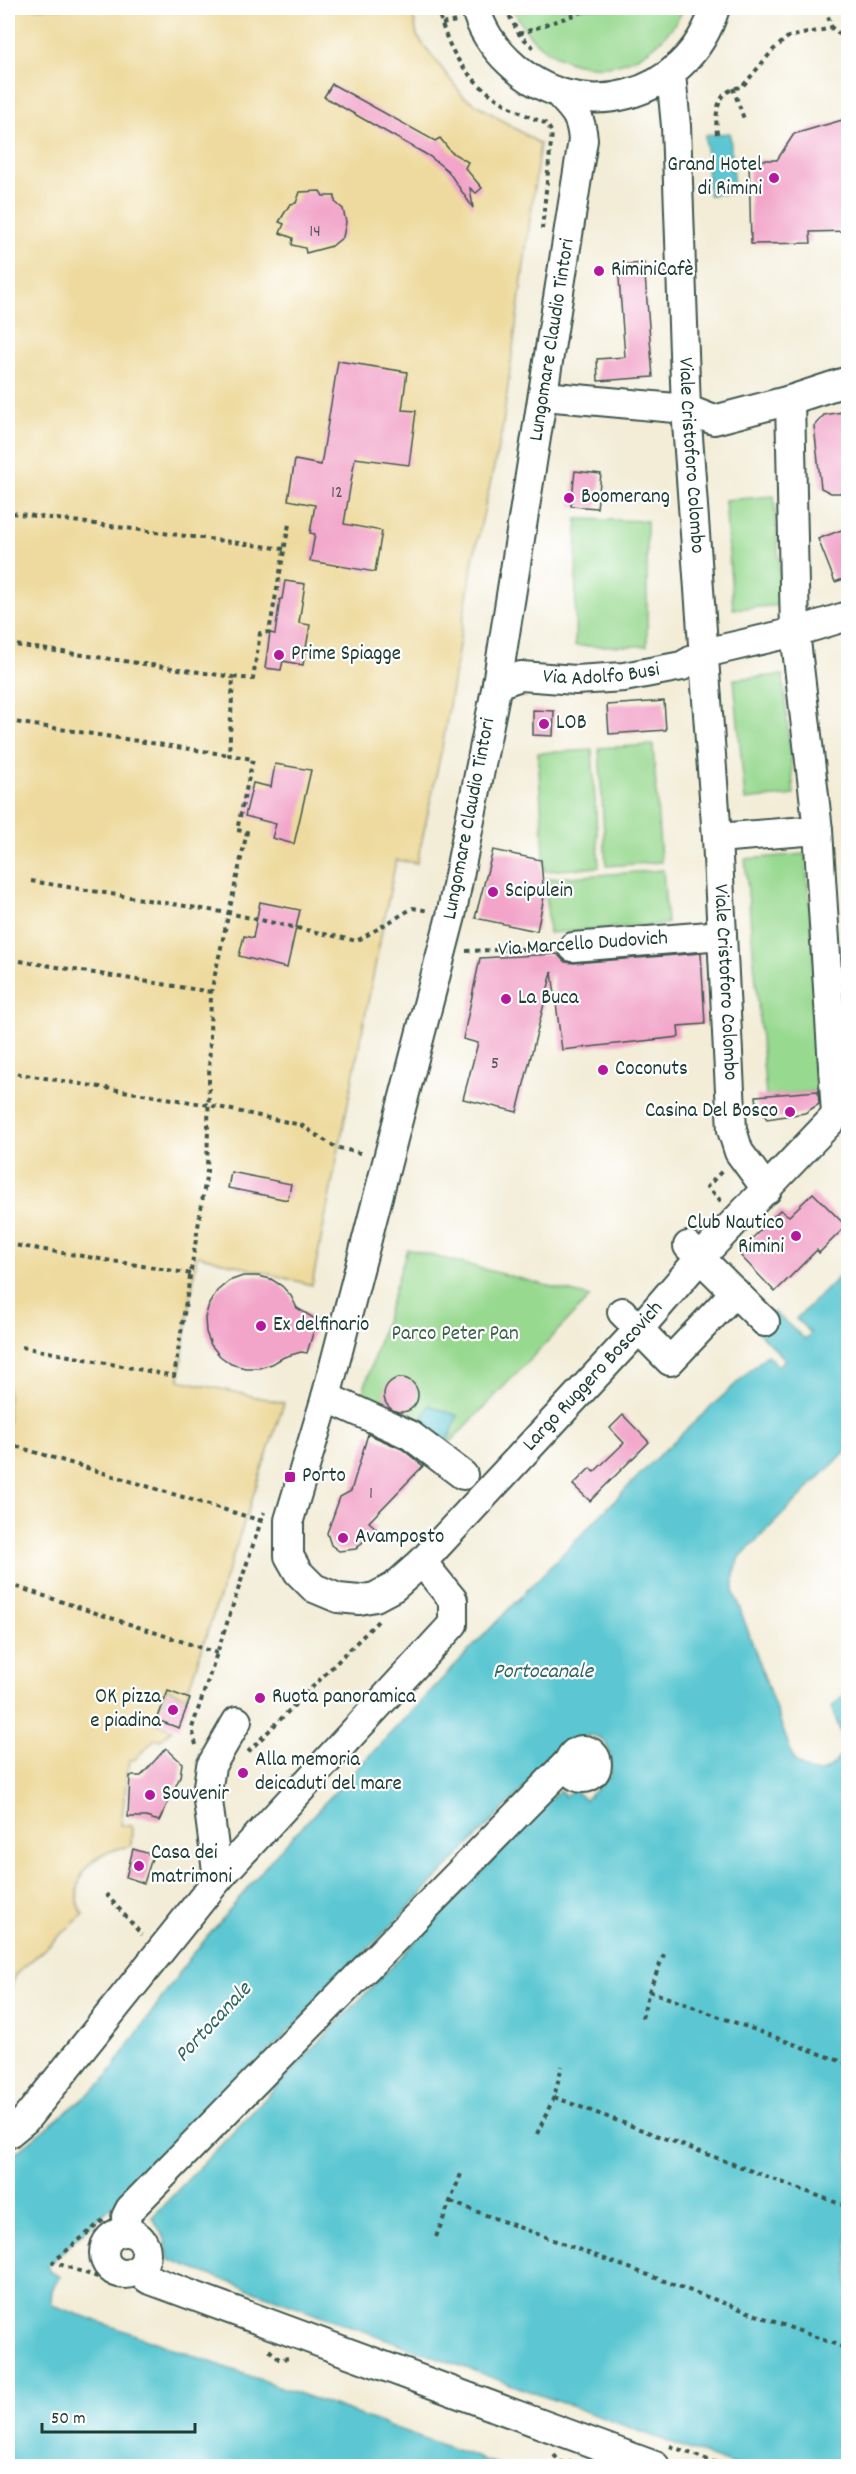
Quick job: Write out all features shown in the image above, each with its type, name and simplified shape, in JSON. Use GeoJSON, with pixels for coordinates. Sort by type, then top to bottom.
{"type":"FeatureCollection","features":[{"type":"Feature","properties":{"kind":"street"},"geometry":{"type":"LineString","coordinates":[[476,8],[496,50],[524,77],[559,94],[598,100],[636,93],[671,74],[693,52],[709,26],[715,8]]}},
{"type":"Feature","properties":{"kind":"street","name":"Viale Cristoforo Colombo"},"geometry":{"type":"LineString","coordinates":[[671,74],[676,126],[686,409],[717,838],[732,1130],[739,1152],[767,1190]]}},
{"type":"Feature","properties":{"kind":"street","name":"Lungomare Claudio Tintori"},"geometry":{"type":"LineString","coordinates":[[288,1538],[292,1509],[326,1397],[444,946],[498,684],[583,140],[582,123],[578,114],[559,94]]}},
{"type":"Feature","properties":{"kind":"street"},"geometry":{"type":"LineString","coordinates":[[544,396],[686,409],[714,420],[790,400],[849,381]]}},
{"type":"Feature","properties":{"kind":"street"},"geometry":{"type":"LineString","coordinates":[[790,400],[795,632],[838,999],[842,1109]]}},
{"type":"Feature","properties":{"kind":"street","name":"Via Adolfo Busi"},"geometry":{"type":"LineString","coordinates":[[498,684],[521,676],[576,680],[624,677],[682,666],[705,653],[795,632],[849,616]]}},
{"type":"Feature","properties":{"kind":"street"},"geometry":{"type":"LineString","coordinates":[[717,838],[818,830]]}},
{"type":"Feature","properties":{"kind":"street","name":"Via Marcello Dudovich"},"geometry":{"type":"LineString","coordinates":[[573,947],[722,935]]}},
{"type":"Feature","properties":{"kind":"street","name":"Largo Ruggero Boscovich"},"geometry":{"type":"LineString","coordinates":[[288,1538],[289,1556],[298,1572],[314,1588],[338,1598],[359,1600],[375,1597],[394,1587],[422,1562],[631,1321],[694,1252],[767,1190],[842,1109]]}},
{"type":"Feature","properties":{"kind":"street"},"geometry":{"type":"LineString","coordinates":[[694,1252],[765,1322]]}},
{"type":"Feature","properties":{"kind":"street"},"geometry":{"type":"LineString","coordinates":[[631,1321],[670,1361],[735,1292]]}},
{"type":"Feature","properties":{"kind":"street"},"geometry":{"type":"LineString","coordinates":[[326,1397],[410,1435],[463,1475]]}},
{"type":"Feature","properties":{"kind":"street"},"geometry":{"type":"LineString","coordinates":[[8,2134],[25,2120],[218,1879],[453,1624],[453,1600],[422,1562]]}},
{"type":"Feature","properties":{"kind":"street"},"geometry":{"type":"LineString","coordinates":[[218,1879],[207,1793],[211,1766],[237,1721]]}},
{"type":"Feature","properties":{"kind":"street"},"geometry":{"type":"LineString","coordinates":[[570,1760],[130,2209],[126,2217],[127,2232],[136,2234],[143,2241],[146,2249],[146,2258],[137,2270],[159,2283],[655,2466]]}},
{"type":"Feature","properties":{"kind":"path","name":"Lungomare Claudio Tintori"},"geometry":{"type":"LineString","coordinates":[[438,8],[447,38],[466,71],[481,88],[506,106],[547,124],[552,133],[541,238]]}},
{"type":"Feature","properties":{"kind":"path"},"geometry":{"type":"LineString","coordinates":[[505,8],[519,34],[542,55]]}},
{"type":"Feature","properties":{"kind":"path"},"geometry":{"type":"LineString","coordinates":[[575,8],[577,14]]}},
{"type":"Feature","properties":{"kind":"path"},"geometry":{"type":"LineString","coordinates":[[519,34],[594,8]]}},
{"type":"Feature","properties":{"kind":"path"},"geometry":{"type":"LineString","coordinates":[[825,8],[832,28],[849,41]]}},
{"type":"Feature","properties":{"kind":"path"},"geometry":{"type":"LineString","coordinates":[[717,134],[715,114],[723,96],[733,88],[742,87],[773,50],[788,37],[832,28]]}},
{"type":"Feature","properties":{"kind":"path"},"geometry":{"type":"LineString","coordinates":[[733,88],[744,119]]}},
{"type":"Feature","properties":{"kind":"path"},"geometry":{"type":"LineString","coordinates":[[12,513],[285,549]]}},
{"type":"Feature","properties":{"kind":"path"},"geometry":{"type":"LineString","coordinates":[[8,644],[253,679],[260,633],[269,632],[289,525]]}},
{"type":"Feature","properties":{"kind":"path"},"geometry":{"type":"LineString","coordinates":[[229,755],[233,677]]}},
{"type":"Feature","properties":{"kind":"path"},"geometry":{"type":"LineString","coordinates":[[8,722],[253,759],[237,830],[247,832],[211,992],[207,1171],[174,1376],[22,1347]]}},
{"type":"Feature","properties":{"kind":"path"},"geometry":{"type":"LineString","coordinates":[[31,880],[228,913],[357,941],[413,908],[427,910]]}},
{"type":"Feature","properties":{"kind":"path","name":"Lungomare Claudio Tintori"},"geometry":{"type":"LineString","coordinates":[[425,922],[429,899]]}},
{"type":"Feature","properties":{"kind":"path","name":"Via Marcello Dudovich"},"geometry":{"type":"LineString","coordinates":[[444,946],[473,953],[573,947]]}},
{"type":"Feature","properties":{"kind":"path"},"geometry":{"type":"LineString","coordinates":[[20,961],[211,992]]}},
{"type":"Feature","properties":{"kind":"path"},"geometry":{"type":"LineString","coordinates":[[8,1072],[209,1105],[301,1125],[335,1147],[388,1161]]}},
{"type":"Feature","properties":{"kind":"path"},"geometry":{"type":"LineString","coordinates":[[8,1244],[192,1274]]}},
{"type":"Feature","properties":{"kind":"path"},"geometry":{"type":"LineString","coordinates":[[8,1444],[261,1521]]}},
{"type":"Feature","properties":{"kind":"path"},"geometry":{"type":"LineString","coordinates":[[197,1749],[192,1728],[265,1509]]}},
{"type":"Feature","properties":{"kind":"path"},"geometry":{"type":"LineString","coordinates":[[8,1584],[217,1653]]}},
{"type":"Feature","properties":{"kind":"path"},"geometry":{"type":"LineString","coordinates":[[241,1760],[383,1617]]}},
{"type":"Feature","properties":{"kind":"path"},"geometry":{"type":"LineString","coordinates":[[106,1894],[159,1953]]}},
{"type":"Feature","properties":{"kind":"path"},"geometry":{"type":"LineString","coordinates":[[642,2018],[649,1991],[665,1952]]}},
{"type":"Feature","properties":{"kind":"path"},"geometry":{"type":"LineString","coordinates":[[649,1991],[849,2064]]}},
{"type":"Feature","properties":{"kind":"path"},"geometry":{"type":"LineString","coordinates":[[537,2134],[554,2097],[562,2066]]}},
{"type":"Feature","properties":{"kind":"path"},"geometry":{"type":"LineString","coordinates":[[554,2097],[849,2207]]}},
{"type":"Feature","properties":{"kind":"path"},"geometry":{"type":"LineString","coordinates":[[436,2237],[461,2174]]}},
{"type":"Feature","properties":{"kind":"path"},"geometry":{"type":"LineString","coordinates":[[451,2202],[849,2349]]}},
{"type":"Feature","properties":{"kind":"green space"},"geometry":{"type":"Polygon","coordinates":[[[512,8],[684,8],[673,26],[659,42],[643,54],[625,62],[606,66],[586,66],[566,60],[540,46],[522,26],[512,8]]]}},
{"type":"Feature","properties":{"kind":"green space"},"geometry":{"type":"Polygon","coordinates":[[[774,496],[782,605],[733,609],[725,500],[774,496]]]}},
{"type":"Feature","properties":{"kind":"green space"},"geometry":{"type":"Polygon","coordinates":[[[577,519],[647,521],[647,646],[575,646],[577,519]]]}},
{"type":"Feature","properties":{"kind":"green space"},"geometry":{"type":"Polygon","coordinates":[[[783,675],[794,795],[745,800],[734,679],[783,675]]]}},
{"type":"Feature","properties":{"kind":"green space"},"geometry":{"type":"Polygon","coordinates":[[[653,745],[661,862],[606,866],[599,748],[653,745]]]}},
{"type":"Feature","properties":{"kind":"green space"},"geometry":{"type":"Polygon","coordinates":[[[592,750],[599,867],[545,871],[538,753],[592,750]]]}},
{"type":"Feature","properties":{"kind":"green space"},"geometry":{"type":"Polygon","coordinates":[[[805,854],[826,1090],[766,1096],[745,859],[805,854]]]}},
{"type":"Feature","properties":{"kind":"green space"},"geometry":{"type":"Polygon","coordinates":[[[663,870],[667,924],[549,933],[545,879],[663,870]]]}},
{"type":"Feature","properties":{"kind":"green space","name":"Parco Peter Pan"},"geometry":{"type":"Polygon","coordinates":[[[407,1249],[590,1297],[440,1453],[359,1406],[407,1249]]]}},
{"type":"Feature","properties":{"kind":"sand"},"geometry":{"type":"Polygon","coordinates":[[[8,8],[412,8],[417,36],[463,96],[540,144],[502,431],[473,560],[442,748],[417,863],[396,860],[312,1285],[197,1255],[179,1380],[284,1403],[186,1696],[167,1689],[154,1722],[172,1729],[161,1740],[155,1739],[134,1760],[129,1760],[121,1825],[132,1826],[131,1846],[113,1850],[89,1864],[80,1879],[78,1889],[78,1902],[84,1914],[15,1975],[8,1999],[8,8]]]}},
{"type":"Feature","properties":{"kind":"water"},"geometry":{"type":"Polygon","coordinates":[[[730,133],[734,193],[709,195],[705,135],[730,133]]]}},
{"type":"Feature","properties":{"kind":"water","name":"Portocanale"},"geometry":{"type":"Polygon","coordinates":[[[848,1268],[848,1449],[740,1557],[734,1574],[734,1592],[794,1760],[802,1767],[810,1771],[824,1771],[841,1755],[845,1746],[832,1707],[848,1691],[848,2466],[735,2466],[169,2260],[165,2239],[152,2217],[560,1790],[565,1797],[574,1790],[585,1800],[610,1776],[609,1752],[600,1738],[592,1735],[573,1741],[562,1749],[182,2142],[47,2266],[49,2271],[61,2277],[52,2290],[52,2305],[501,2466],[8,2466],[8,2159],[103,2082],[189,1959],[274,1856],[502,1616],[659,1455],[767,1355],[778,1366],[785,1359],[757,1331],[774,1312],[805,1339],[811,1333],[796,1319],[848,1268]]]}},
{"type":"Feature","properties":{"kind":"water"},"geometry":{"type":"Polygon","coordinates":[[[429,1405],[458,1416],[448,1440],[419,1429],[429,1405]]]}},
{"type":"Feature","properties":{"kind":"building"},"geometry":{"type":"Polygon","coordinates":[[[332,84],[435,141],[440,138],[451,152],[468,162],[465,168],[482,188],[476,193],[470,188],[473,208],[448,171],[429,156],[324,97],[332,84]]]}},
{"type":"Feature","properties":{"kind":"building"},"geometry":{"type":"Polygon","coordinates":[[[849,118],[849,231],[810,232],[811,243],[751,244],[749,160],[777,160],[794,134],[849,118]]]}},
{"type":"Feature","properties":{"kind":"building"},"geometry":{"type":"Polygon","coordinates":[[[320,191],[323,196],[335,196],[335,202],[343,209],[346,222],[343,237],[332,246],[306,253],[305,248],[292,245],[293,238],[280,233],[284,224],[279,222],[290,204],[296,203],[300,192],[320,191]]]}},
{"type":"Feature","properties":{"kind":"building"},"geometry":{"type":"Polygon","coordinates":[[[644,263],[653,377],[598,381],[597,359],[625,357],[618,265],[644,263]]]}},
{"type":"Feature","properties":{"kind":"building"},"geometry":{"type":"Polygon","coordinates":[[[338,361],[407,372],[402,410],[416,411],[409,465],[355,458],[344,524],[382,531],[375,572],[310,561],[315,534],[310,533],[315,505],[288,500],[295,460],[321,465],[338,361]]]}},
{"type":"Feature","properties":{"kind":"building"},"geometry":{"type":"Polygon","coordinates":[[[849,411],[849,493],[831,493],[821,488],[814,426],[824,415],[849,411]]]}},
{"type":"Feature","properties":{"kind":"building"},"geometry":{"type":"Polygon","coordinates":[[[575,471],[601,474],[597,508],[571,506],[575,471]]]}},
{"type":"Feature","properties":{"kind":"building"},"geometry":{"type":"Polygon","coordinates":[[[849,527],[849,577],[835,582],[818,539],[849,527]]]}},
{"type":"Feature","properties":{"kind":"building"},"geometry":{"type":"Polygon","coordinates":[[[285,581],[305,584],[299,623],[310,625],[303,665],[283,661],[281,670],[265,668],[270,633],[275,634],[285,581]]]}},
{"type":"Feature","properties":{"kind":"building"},"geometry":{"type":"Polygon","coordinates":[[[664,701],[666,730],[609,734],[607,705],[664,701]]]}},
{"type":"Feature","properties":{"kind":"building"},"geometry":{"type":"Polygon","coordinates":[[[533,710],[554,711],[553,736],[533,735],[533,710]]]}},
{"type":"Feature","properties":{"kind":"building"},"geometry":{"type":"Polygon","coordinates":[[[275,764],[311,770],[294,844],[272,838],[276,824],[245,816],[253,783],[271,787],[275,764]]]}},
{"type":"Feature","properties":{"kind":"building"},"geometry":{"type":"Polygon","coordinates":[[[493,850],[541,860],[544,897],[537,931],[475,918],[493,850]]]}},
{"type":"Feature","properties":{"kind":"building"},"geometry":{"type":"Polygon","coordinates":[[[260,902],[300,910],[287,968],[239,956],[244,936],[253,938],[260,902]]]}},
{"type":"Feature","properties":{"kind":"building"},"geometry":{"type":"Polygon","coordinates":[[[701,953],[705,1024],[678,1026],[679,1037],[562,1050],[552,972],[517,1112],[463,1099],[478,1043],[463,1039],[480,958],[557,954],[565,962],[574,963],[701,953]]]}},
{"type":"Feature","properties":{"kind":"building"},"geometry":{"type":"Polygon","coordinates":[[[818,1091],[819,1104],[805,1113],[767,1119],[757,1106],[756,1096],[818,1091]]]}},
{"type":"Feature","properties":{"kind":"building"},"geometry":{"type":"Polygon","coordinates":[[[231,1172],[291,1184],[288,1200],[228,1188],[231,1172]]]}},
{"type":"Feature","properties":{"kind":"building"},"geometry":{"type":"Polygon","coordinates":[[[813,1193],[846,1226],[819,1253],[817,1250],[775,1292],[738,1253],[780,1210],[789,1216],[813,1193]]]}},
{"type":"Feature","properties":{"kind":"building","name":"Ex delfinario"},"geometry":{"type":"Polygon","coordinates":[[[243,1276],[271,1279],[291,1296],[297,1308],[317,1320],[307,1353],[301,1352],[284,1357],[259,1368],[245,1368],[231,1364],[220,1356],[211,1345],[206,1332],[205,1318],[209,1304],[217,1291],[229,1281],[243,1276]]]}},
{"type":"Feature","properties":{"kind":"building"},"geometry":{"type":"Polygon","coordinates":[[[401,1378],[413,1383],[418,1395],[413,1407],[401,1412],[389,1407],[384,1395],[389,1383],[401,1378]]]}},
{"type":"Feature","properties":{"kind":"building"},"geometry":{"type":"Polygon","coordinates":[[[623,1415],[649,1442],[590,1501],[573,1485],[590,1468],[594,1472],[624,1443],[610,1428],[623,1415]]]}},
{"type":"Feature","properties":{"kind":"building"},"geometry":{"type":"Polygon","coordinates":[[[368,1434],[402,1449],[423,1466],[369,1522],[376,1528],[356,1549],[339,1551],[331,1545],[327,1533],[340,1497],[351,1491],[368,1434]]]}},
{"type":"Feature","properties":{"kind":"building","name":"OK pizza e piadina"},"geometry":{"type":"Polygon","coordinates":[[[168,1691],[190,1699],[179,1728],[157,1720],[168,1691]]]}},
{"type":"Feature","properties":{"kind":"building","name":"Souvenir"},"geometry":{"type":"Polygon","coordinates":[[[166,1748],[182,1763],[180,1777],[159,1821],[146,1817],[128,1817],[130,1776],[141,1776],[166,1748]]]}},
{"type":"Feature","properties":{"kind":"building","name":"Casa dei matrimoni"},"geometry":{"type":"Polygon","coordinates":[[[133,1849],[153,1855],[144,1883],[126,1877],[133,1849]]]}},
{"type":"Feature","properties":{"kind":"place","name":"Grand Hotel di Rimini"},"geometry":{"type":"Point","coordinates":[774,178]}},
{"type":"Feature","properties":{"kind":"place","name":"RiminiCafè"},"geometry":{"type":"Point","coordinates":[599,271]}},
{"type":"Feature","properties":{"kind":"place","name":"Boomerang"},"geometry":{"type":"Point","coordinates":[569,498]}},
{"type":"Feature","properties":{"kind":"place","name":"Prime Spiagge"},"geometry":{"type":"Point","coordinates":[279,655]}},
{"type":"Feature","properties":{"kind":"place","name":"LOB"},"geometry":{"type":"Point","coordinates":[544,724]}},
{"type":"Feature","properties":{"kind":"place","name":"Scipulein"},"geometry":{"type":"Point","coordinates":[493,892]}},
{"type":"Feature","properties":{"kind":"place","name":"La Buca"},"geometry":{"type":"Point","coordinates":[506,999]}},
{"type":"Feature","properties":{"kind":"place","name":"Coconuts"},"geometry":{"type":"Point","coordinates":[603,1070]}},
{"type":"Feature","properties":{"kind":"place","name":"Casina Del Bosco"},"geometry":{"type":"Point","coordinates":[790,1112]}},
{"type":"Feature","properties":{"kind":"place","name":"Club Nautico Rimini"},"geometry":{"type":"Point","coordinates":[796,1236]}},
{"type":"Feature","properties":{"kind":"place","name":"Ex delfinario"},"geometry":{"type":"Point","coordinates":[261,1326]}},
{"type":"Feature","properties":{"kind":"place","name":"Porto"},"geometry":{"type":"Point","coordinates":[290,1477]}},
{"type":"Feature","properties":{"kind":"place","name":"Avamposto"},"geometry":{"type":"Point","coordinates":[343,1538]}},
{"type":"Feature","properties":{"kind":"place","name":"Ruota panoramica"},"geometry":{"type":"Point","coordinates":[260,1698]}},
{"type":"Feature","properties":{"kind":"place","name":"OK pizza e piadina"},"geometry":{"type":"Point","coordinates":[173,1710]}},
{"type":"Feature","properties":{"kind":"place","name":"Alla memoria deicaduti del mare"},"geometry":{"type":"Point","coordinates":[243,1773]}},
{"type":"Feature","properties":{"kind":"place","name":"Souvenir"},"geometry":{"type":"Point","coordinates":[150,1795]}},
{"type":"Feature","properties":{"kind":"place","name":"Casa dei matrimoni"},"geometry":{"type":"Point","coordinates":[139,1866]}}]}
